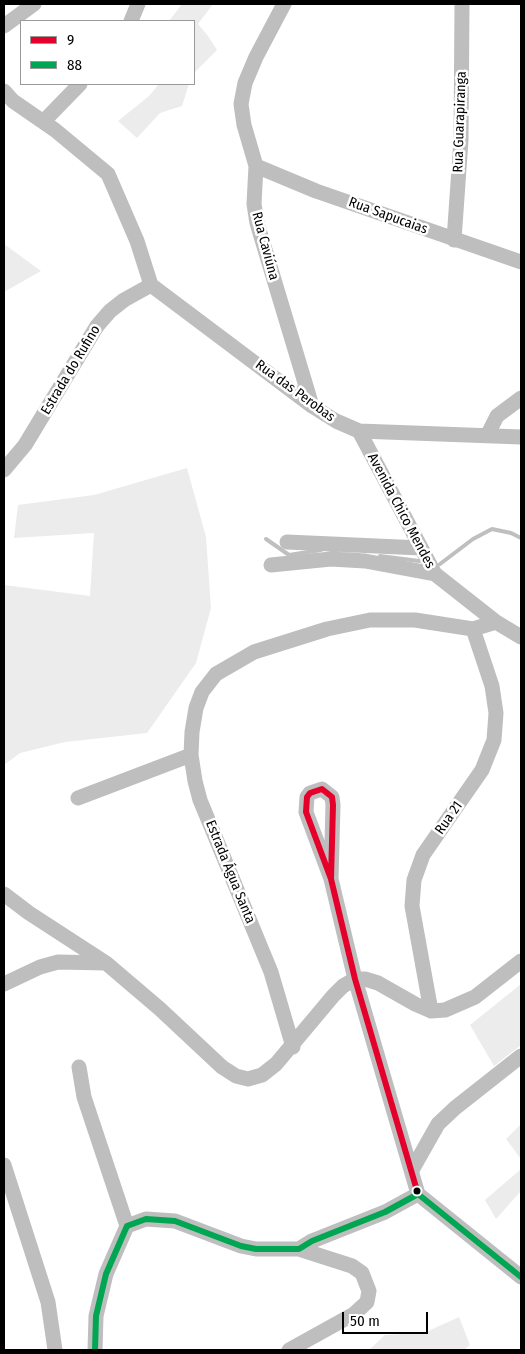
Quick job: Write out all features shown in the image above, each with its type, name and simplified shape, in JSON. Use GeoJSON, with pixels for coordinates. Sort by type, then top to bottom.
{"type":"FeatureCollection","features":[{"type":"Feature","properties":{"kind":"street"},"geometry":{"type":"LineString","coordinates":[[4,26],[34,4]]}},
{"type":"Feature","properties":{"kind":"street"},"geometry":{"type":"LineString","coordinates":[[131,20],[138,4]]}},
{"type":"Feature","properties":{"kind":"street","name":"Rua Caviúna"},"geometry":{"type":"LineString","coordinates":[[284,4],[256,57],[245,83],[241,104],[244,125],[256,166],[254,204],[257,223],[312,406]]}},
{"type":"Feature","properties":{"kind":"street","name":"Rua Guarapiranga"},"geometry":{"type":"LineString","coordinates":[[454,240],[461,140],[462,4]]}},
{"type":"Feature","properties":{"kind":"street"},"geometry":{"type":"LineString","coordinates":[[43,122],[79,85]]}},
{"type":"Feature","properties":{"kind":"street"},"geometry":{"type":"LineString","coordinates":[[4,91],[13,101],[43,122],[108,174],[137,241],[151,285]]}},
{"type":"Feature","properties":{"kind":"street","name":"Rua Sapucaias"},"geometry":{"type":"LineString","coordinates":[[256,166],[316,191],[521,262]]}},
{"type":"Feature","properties":{"kind":"street","name":"Rua das Perobas"},"geometry":{"type":"LineString","coordinates":[[151,285],[312,406],[336,421],[359,431],[488,434],[521,437]]}},
{"type":"Feature","properties":{"kind":"street","name":"Estrada do Rufino"},"geometry":{"type":"LineString","coordinates":[[5,467],[25,445],[97,326],[110,311],[151,285]]}},
{"type":"Feature","properties":{"kind":"street"},"geometry":{"type":"LineString","coordinates":[[488,434],[497,416],[521,398]]}},
{"type":"Feature","properties":{"kind":"street","name":"Avenida Chico Mendes"},"geometry":{"type":"LineString","coordinates":[[359,431],[435,574],[496,622]]}},
{"type":"Feature","properties":{"kind":"street"},"geometry":{"type":"LineString","coordinates":[[288,542],[421,548]]}},
{"type":"Feature","properties":{"kind":"street"},"geometry":{"type":"LineString","coordinates":[[271,564],[331,559],[365,561],[435,574]]}},
{"type":"Feature","properties":{"kind":"street","name":"Estrada Água Santa"},"geometry":{"type":"LineString","coordinates":[[292,1046],[271,972],[200,800],[191,755],[196,708],[202,692],[216,674],[254,652],[327,629],[370,620],[394,618],[473,629],[496,622]]}},
{"type":"Feature","properties":{"kind":"street"},"geometry":{"type":"LineString","coordinates":[[496,622],[521,637]]}},
{"type":"Feature","properties":{"kind":"street","name":"Rua 21"},"geometry":{"type":"LineString","coordinates":[[431,1011],[413,915],[414,880],[423,855],[482,770],[494,740],[496,713],[492,686],[473,629]]}},
{"type":"Feature","properties":{"kind":"street"},"geometry":{"type":"LineString","coordinates":[[78,798],[191,755]]}},
{"type":"Feature","properties":{"kind":"street"},"geometry":{"type":"LineString","coordinates":[[331,879],[333,805],[332,797],[328,791],[322,789],[310,793],[307,797],[306,812],[331,879],[355,979],[418,1194],[521,1277]]}},
{"type":"Feature","properties":{"kind":"street"},"geometry":{"type":"LineString","coordinates":[[4,894],[28,913],[106,963],[160,1008],[222,1068],[236,1076],[248,1079],[262,1075],[276,1064],[342,986],[355,979],[366,979],[378,983],[431,1011],[445,1010],[475,997],[521,961]]}},
{"type":"Feature","properties":{"kind":"street"},"geometry":{"type":"LineString","coordinates":[[4,984],[40,967],[58,962],[106,963]]}},
{"type":"Feature","properties":{"kind":"street"},"geometry":{"type":"LineString","coordinates":[[412,1170],[438,1124],[455,1108],[521,1056]]}},
{"type":"Feature","properties":{"kind":"street"},"geometry":{"type":"LineString","coordinates":[[79,1067],[84,1097],[127,1226],[106,1274],[96,1316],[95,1350]]}},
{"type":"Feature","properties":{"kind":"street"},"geometry":{"type":"LineString","coordinates":[[4,1165],[48,1302],[55,1350]]}},
{"type":"Feature","properties":{"kind":"street"},"geometry":{"type":"LineString","coordinates":[[299,1249],[312,1241],[385,1212],[418,1194]]}},
{"type":"Feature","properties":{"kind":"street"},"geometry":{"type":"LineString","coordinates":[[127,1226],[146,1219],[158,1218],[175,1221],[241,1246],[256,1249],[299,1249],[352,1266],[362,1273],[369,1291],[366,1302],[354,1314],[289,1350]]}},
{"type":"Feature","properties":{"kind":"shaded area"},"geometry":{"type":"Polygon","coordinates":[[[182,4],[213,4],[198,24],[217,50],[195,72],[195,20],[170,20],[182,4]]]}},
{"type":"Feature","properties":{"kind":"shaded area"},"geometry":{"type":"Polygon","coordinates":[[[158,85],[189,85],[182,106],[160,113],[137,138],[118,121],[149,96],[158,85]]]}},
{"type":"Feature","properties":{"kind":"shaded area"},"geometry":{"type":"Polygon","coordinates":[[[4,244],[41,271],[4,292],[4,244]]]}},
{"type":"Feature","properties":{"kind":"shaded area"},"geometry":{"type":"Polygon","coordinates":[[[187,468],[206,537],[211,608],[196,663],[147,733],[65,742],[20,753],[4,765],[4,585],[90,596],[94,533],[14,538],[18,505],[94,495],[187,468]]]}},
{"type":"Feature","properties":{"kind":"shaded area"},"geometry":{"type":"Polygon","coordinates":[[[521,984],[521,1045],[494,1066],[470,1025],[521,984]]]}},
{"type":"Feature","properties":{"kind":"shaded area"},"geometry":{"type":"Polygon","coordinates":[[[521,1124],[521,1159],[506,1139],[521,1124]]]}},
{"type":"Feature","properties":{"kind":"shaded area"},"geometry":{"type":"Polygon","coordinates":[[[521,1169],[521,1191],[496,1219],[485,1200],[521,1169]]]}},
{"type":"Feature","properties":{"kind":"shaded area"},"geometry":{"type":"Polygon","coordinates":[[[459,1317],[470,1345],[464,1350],[369,1350],[385,1335],[424,1333],[459,1317]]]}},
{"type":"Feature","properties":{"kind":"waterway"},"geometry":{"type":"LineString","coordinates":[[440,564],[473,539],[492,529],[511,533],[521,538]]}},
{"type":"Feature","properties":{"kind":"waterway"},"geometry":{"type":"LineString","coordinates":[[266,539],[289,555],[321,550]]}},
{"type":"Feature","properties":{"kind":"waterway"},"geometry":{"type":"LineString","coordinates":[[380,556],[419,561]]}},
{"type":"Feature","properties":{"kind":"transit line","name":"9"},"geometry":{"type":"LineString","coordinates":[[331,879],[333,805],[332,797],[322,789],[310,793],[307,797],[306,812],[331,879],[355,979],[418,1194]]}},
{"type":"Feature","properties":{"kind":"transit line","name":"88"},"geometry":{"type":"LineString","coordinates":[[95,1350],[96,1316],[106,1274],[127,1226],[146,1219],[175,1221],[241,1246],[256,1249],[299,1249],[312,1241],[385,1212],[418,1194],[521,1277]]}}]}
